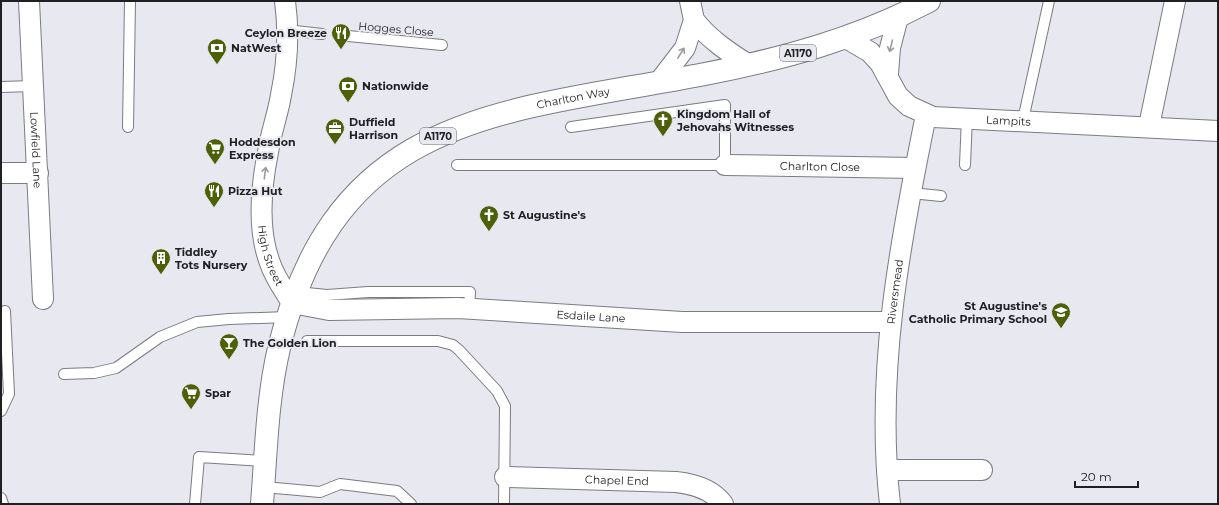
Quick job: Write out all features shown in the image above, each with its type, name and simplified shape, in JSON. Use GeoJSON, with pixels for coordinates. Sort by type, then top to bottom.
{"type":"FeatureCollection","features":[{"type":"Feature","properties":{"kind":"main road","name":"Charlton Way"},"geometry":{"type":"LineString","coordinates":[[292,304],[310,262],[335,219],[350,200],[403,154],[458,127],[515,109],[563,98],[748,65],[801,52],[846,38],[898,17],[929,1]]}},
{"type":"Feature","properties":{"kind":"main road","name":"A1170"},"geometry":{"type":"LineString","coordinates":[[263,495],[273,382],[278,350],[292,304]]}},
{"type":"Feature","properties":{"kind":"street","name":"Lowfield Lane"},"geometry":{"type":"LineString","coordinates":[[29,1],[44,299]]}},
{"type":"Feature","properties":{"kind":"street","name":"High Street"},"geometry":{"type":"LineString","coordinates":[[285,1],[286,30],[284,81],[268,152],[262,213],[265,248],[270,264],[292,304]]}},
{"type":"Feature","properties":{"kind":"street"},"geometry":{"type":"LineString","coordinates":[[1149,126],[1175,1]]}},
{"type":"Feature","properties":{"kind":"street"},"geometry":{"type":"LineString","coordinates":[[692,10],[705,33],[748,65]]}},
{"type":"Feature","properties":{"kind":"street"},"geometry":{"type":"LineString","coordinates":[[659,82],[685,48],[692,10]]}},
{"type":"Feature","properties":{"kind":"street","name":"Lampits"},"geometry":{"type":"LineString","coordinates":[[888,74],[890,48],[898,17]]}},
{"type":"Feature","properties":{"kind":"street","name":"Lampits"},"geometry":{"type":"LineString","coordinates":[[846,38],[870,52],[888,74],[898,96],[909,106],[926,115],[1218,130]]}},
{"type":"Feature","properties":{"kind":"street","name":"Riversmead"},"geometry":{"type":"LineString","coordinates":[[890,504],[886,424],[890,322],[915,168],[926,115]]}},
{"type":"Feature","properties":{"kind":"street","name":"Charlton Close"},"geometry":{"type":"LineString","coordinates":[[725,165],[915,168]]}},
{"type":"Feature","properties":{"kind":"street"},"geometry":{"type":"LineString","coordinates":[[1,173],[38,173]]}},
{"type":"Feature","properties":{"kind":"street","name":"Esdaile Lane"},"geometry":{"type":"LineString","coordinates":[[292,304],[329,310],[470,309],[682,322],[890,322]]}},
{"type":"Feature","properties":{"kind":"street"},"geometry":{"type":"LineString","coordinates":[[888,470],[982,470]]}},
{"type":"Feature","properties":{"kind":"street","name":"Chapel End"},"geometry":{"type":"LineString","coordinates":[[504,477],[676,482],[692,484],[704,489],[714,495],[723,504]]}},
{"type":"Feature","properties":{"kind":"lane"},"geometry":{"type":"LineString","coordinates":[[128,128],[130,1]]}},
{"type":"Feature","properties":{"kind":"lane"},"geometry":{"type":"LineString","coordinates":[[1023,120],[1049,1]]}},
{"type":"Feature","properties":{"kind":"lane"},"geometry":{"type":"LineString","coordinates":[[286,30],[322,34]]}},
{"type":"Feature","properties":{"kind":"lane","name":"Hogges Close"},"geometry":{"type":"LineString","coordinates":[[348,36],[442,45]]}},
{"type":"Feature","properties":{"kind":"lane"},"geometry":{"type":"LineString","coordinates":[[1,87],[33,86]]}},
{"type":"Feature","properties":{"kind":"lane"},"geometry":{"type":"LineString","coordinates":[[457,165],[725,165],[725,105],[571,127]]}},
{"type":"Feature","properties":{"kind":"lane"},"geometry":{"type":"LineString","coordinates":[[965,165],[967,117]]}},
{"type":"Feature","properties":{"kind":"lane"},"geometry":{"type":"LineString","coordinates":[[911,193],[941,196]]}},
{"type":"Feature","properties":{"kind":"lane"},"geometry":{"type":"LineString","coordinates":[[64,374],[94,372],[116,368],[160,337],[197,322],[229,319],[292,304]]}},
{"type":"Feature","properties":{"kind":"lane"},"geometry":{"type":"LineString","coordinates":[[1,411],[9,394],[5,310]]}},
{"type":"Feature","properties":{"kind":"lane"},"geometry":{"type":"LineString","coordinates":[[307,341],[438,341],[453,345],[497,391],[505,406],[504,504]]}},
{"type":"Feature","properties":{"kind":"lane"},"geometry":{"type":"LineString","coordinates":[[195,504],[199,457],[266,461]]}},
{"type":"Feature","properties":{"kind":"lane"},"geometry":{"type":"LineString","coordinates":[[263,495],[320,492],[340,484],[397,491],[412,504]]}},
{"type":"Feature","properties":{"kind":"lane"},"geometry":{"type":"LineString","coordinates":[[1,498],[3,504]]}},
{"type":"Feature","properties":{"kind":"place","name":"Ceylon Breeze"},"geometry":{"type":"Point","coordinates":[341,50]}},
{"type":"Feature","properties":{"kind":"place","name":"NatWest"},"geometry":{"type":"Point","coordinates":[217,65]}},
{"type":"Feature","properties":{"kind":"place","name":"Nationwide"},"geometry":{"type":"Point","coordinates":[348,103]}},
{"type":"Feature","properties":{"kind":"place","name":"Kingdom Hall of Jehovahs Witnesses"},"geometry":{"type":"Point","coordinates":[663,137]}},
{"type":"Feature","properties":{"kind":"place","name":"Duffield Harrison"},"geometry":{"type":"Point","coordinates":[335,145]}},
{"type":"Feature","properties":{"kind":"place","name":"Hoddesdon Express"},"geometry":{"type":"Point","coordinates":[215,165]}},
{"type":"Feature","properties":{"kind":"place","name":"Pizza Hut"},"geometry":{"type":"Point","coordinates":[214,208]}},
{"type":"Feature","properties":{"kind":"place","name":"St Augustine's"},"geometry":{"type":"Point","coordinates":[489,232]}},
{"type":"Feature","properties":{"kind":"place","name":"Tiddley Tots Nursery"},"geometry":{"type":"Point","coordinates":[161,275]}},
{"type":"Feature","properties":{"kind":"place","name":"St Augustine's Catholic Primary School"},"geometry":{"type":"Point","coordinates":[1061,329]}},
{"type":"Feature","properties":{"kind":"place","name":"The Golden Lion"},"geometry":{"type":"Point","coordinates":[229,360]}},
{"type":"Feature","properties":{"kind":"place","name":"Spar"},"geometry":{"type":"Point","coordinates":[191,410]}}]}
